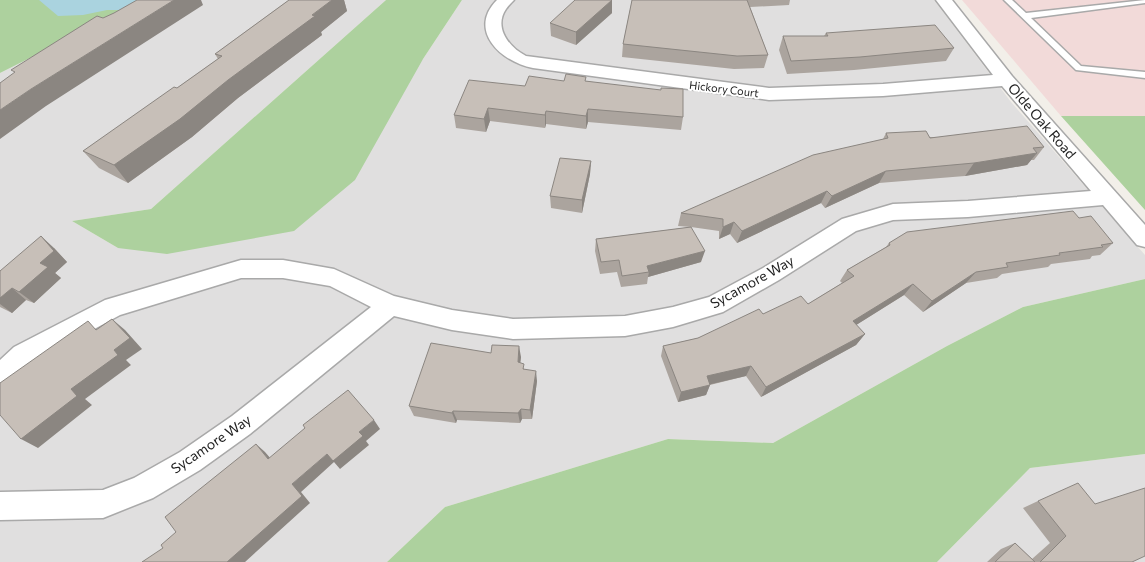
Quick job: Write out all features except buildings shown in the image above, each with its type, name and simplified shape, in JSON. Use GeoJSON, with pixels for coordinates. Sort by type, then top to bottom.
{"type":"FeatureCollection","features":[{"type":"Feature","properties":{"kind":"street","name":"Hickory Court"},"geometry":{"type":"LineString","coordinates":[[506,0],[499,5],[494,17],[493,30],[502,48],[520,60],[540,64],[769,94],[882,90],[1006,80]]}},
{"type":"Feature","properties":{"kind":"street","name":"Olde Oak Road"},"geometry":{"type":"LineString","coordinates":[[944,0],[1006,80],[1145,239]]}},
{"type":"Feature","properties":{"kind":"street","name":"Sycamore Way"},"geometry":{"type":"LineString","coordinates":[[0,375],[23,355],[113,307],[241,269],[283,269],[334,278],[390,305],[452,320],[513,329],[626,326],[673,317],[715,305],[771,274],[849,225],[893,212],[968,209],[1108,197]]}},
{"type":"Feature","properties":{"kind":"street","name":"Sycamore Way"},"geometry":{"type":"LineString","coordinates":[[0,506],[103,504],[143,488],[190,461],[241,425],[308,373],[390,305]]}},
{"type":"Feature","properties":{"kind":"lane"},"geometry":{"type":"LineString","coordinates":[[1008,0],[1079,68],[1145,75]]}},
{"type":"Feature","properties":{"kind":"lane"},"geometry":{"type":"LineString","coordinates":[[1024,16],[1145,1]]}},
{"type":"Feature","properties":{"kind":"shaded area"},"geometry":{"type":"Polygon","coordinates":[[[161,0],[386,0],[151,209],[72,221],[118,248],[423,59],[462,0],[934,0],[1011,102],[1145,255],[1145,279],[1023,307],[947,346],[773,443],[668,439],[445,507],[387,562],[0,562],[0,73],[86,30],[161,0]]]}},
{"type":"Feature","properties":{"kind":"shaded area"},"geometry":{"type":"Polygon","coordinates":[[[962,0],[1145,0],[1145,116],[1061,116],[962,0]]]}},
{"type":"Feature","properties":{"kind":"shaded area"},"geometry":{"type":"Polygon","coordinates":[[[1145,454],[1145,562],[937,562],[1030,468],[1145,454]]]}},
{"type":"Feature","properties":{"kind":"green space"},"geometry":{"type":"Polygon","coordinates":[[[0,0],[161,0],[86,30],[0,73],[0,0]]]}},
{"type":"Feature","properties":{"kind":"green space"},"geometry":{"type":"Polygon","coordinates":[[[386,0],[462,0],[423,59],[355,180],[294,231],[167,254],[118,248],[72,221],[151,209],[386,0]]]}},
{"type":"Feature","properties":{"kind":"green space"},"geometry":{"type":"Polygon","coordinates":[[[1061,116],[1145,116],[1145,210],[1061,116]]]}},
{"type":"Feature","properties":{"kind":"green space"},"geometry":{"type":"Polygon","coordinates":[[[1145,279],[1145,454],[1030,468],[937,562],[387,562],[445,507],[668,439],[773,443],[947,346],[1023,307],[1145,279]]]}},
{"type":"Feature","properties":{"kind":"water"},"geometry":{"type":"Polygon","coordinates":[[[39,0],[153,0],[131,10],[107,10],[83,15],[58,16],[39,0]]]}}]}
